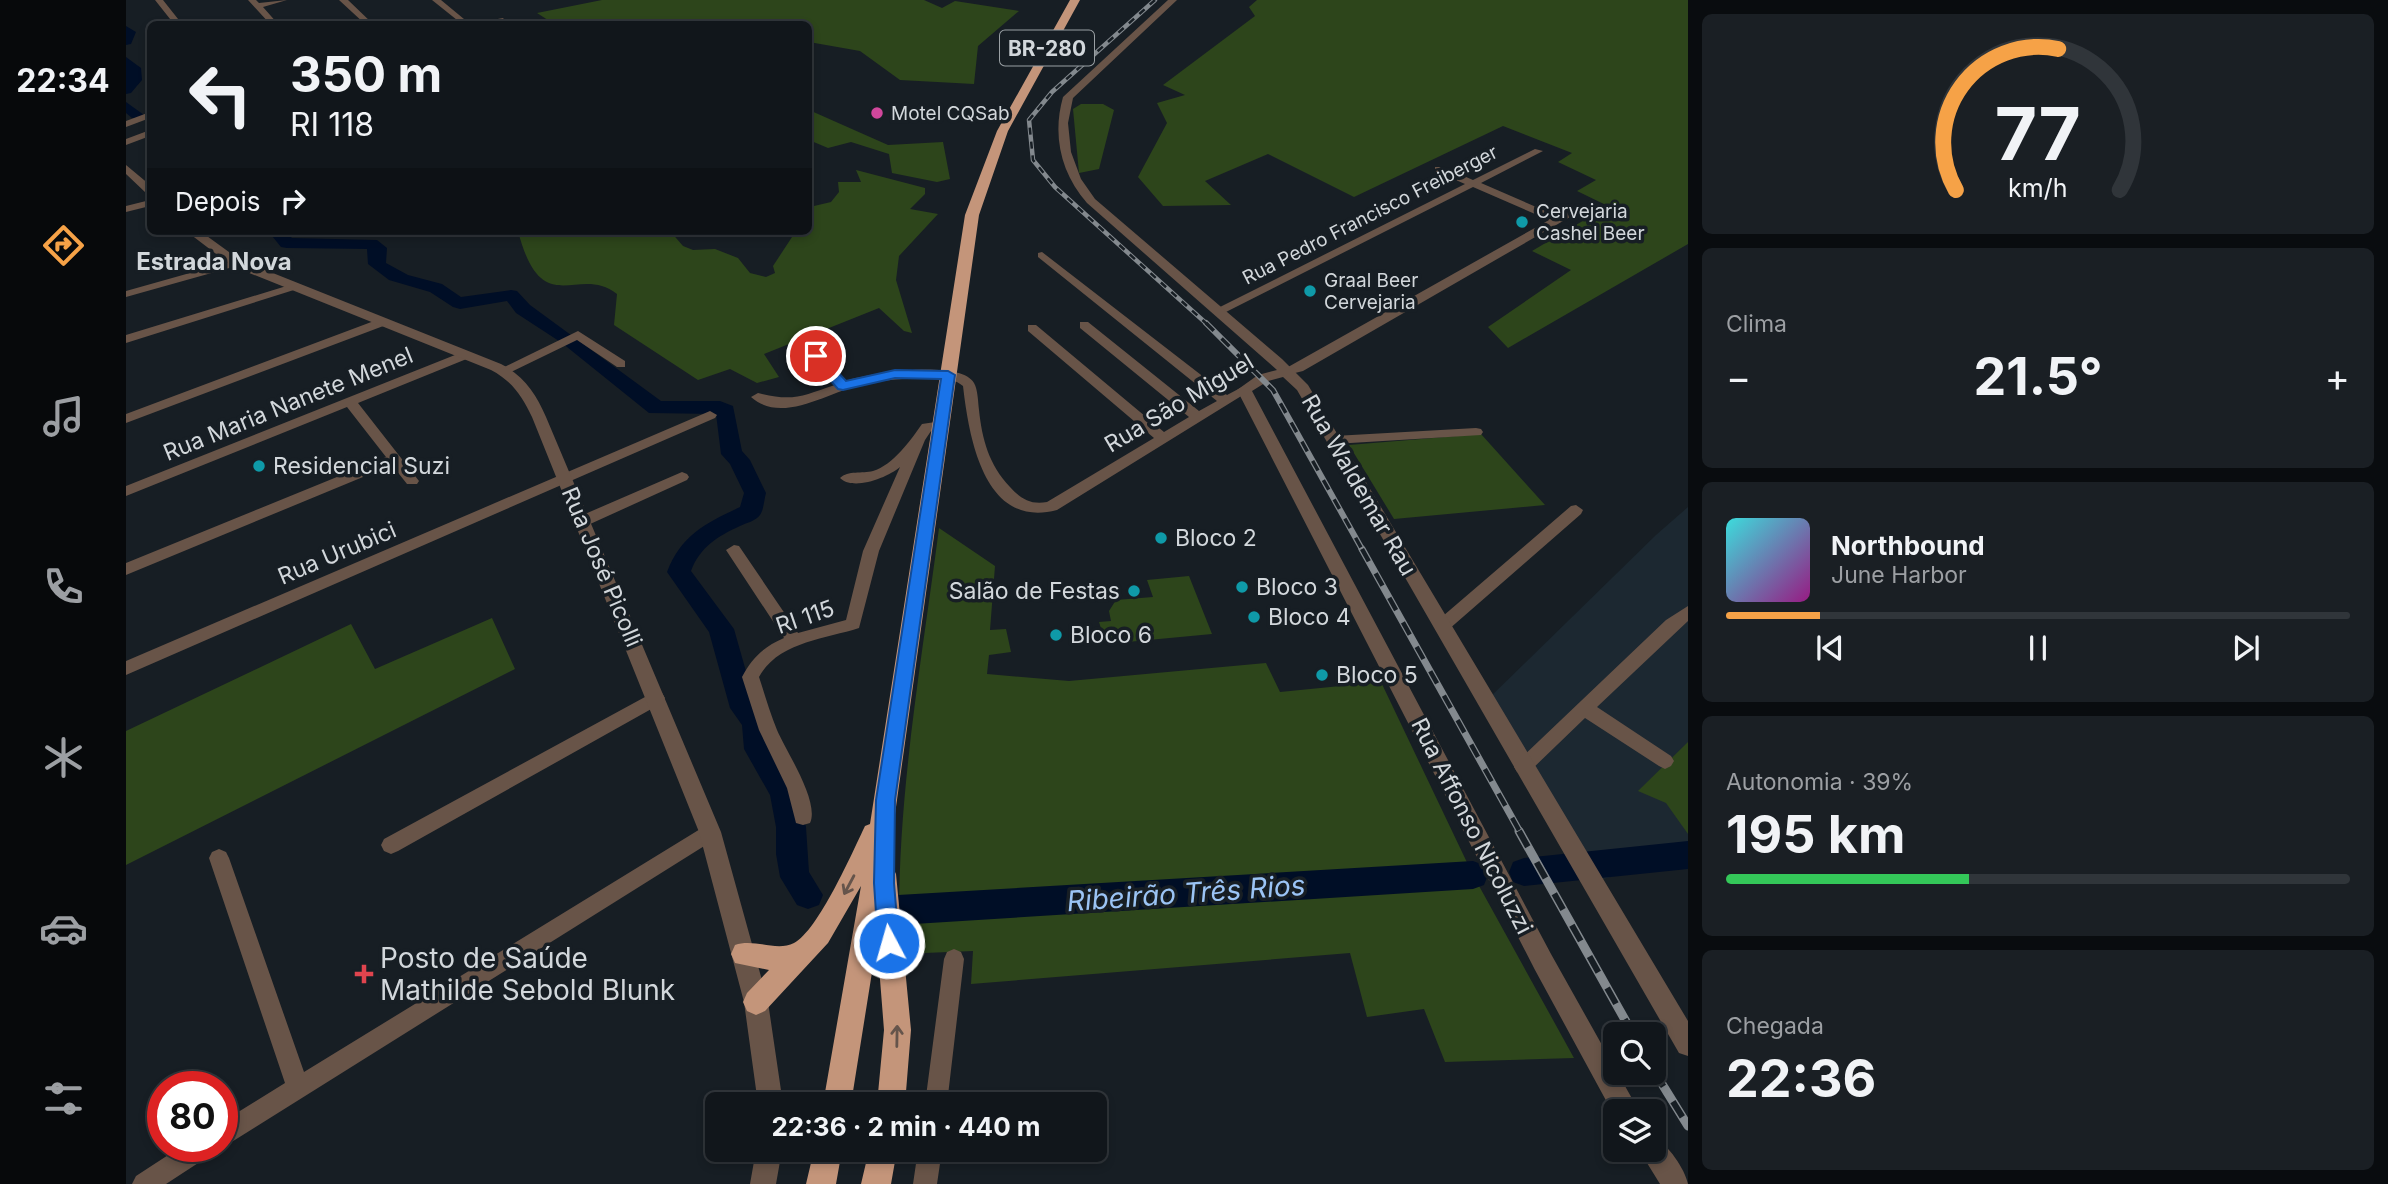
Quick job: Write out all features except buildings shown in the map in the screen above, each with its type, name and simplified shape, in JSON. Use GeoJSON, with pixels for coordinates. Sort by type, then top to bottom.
{"type":"FeatureCollection","features":[{"type":"Feature","properties":{"kind":"highway","name":"BR-280"},"geometry":{"type":"LineString","coordinates":[[839,1092],[886,800],[968,236],[985,171],[998,137],[1073,0]]}},
{"type":"Feature","properties":{"kind":"highway"},"geometry":{"type":"LineString","coordinates":[[756,1002],[819,935],[848,887],[886,800]]}},
{"type":"Feature","properties":{"kind":"highway"},"geometry":{"type":"LineString","coordinates":[[886,800],[884,883],[897,1018],[897,1059],[893,1092]]}},
{"type":"Feature","properties":{"kind":"highway"},"geometry":{"type":"LineString","coordinates":[[744,954],[774,958],[803,954]]}},
{"type":"Feature","properties":{"kind":"highway"},"geometry":{"type":"LineString","coordinates":[[821,1184],[826,1162]]}},
{"type":"Feature","properties":{"kind":"highway"},"geometry":{"type":"LineString","coordinates":[[876,1184],[881,1162]]}},
{"type":"Feature","properties":{"kind":"street"},"geometry":{"type":"LineString","coordinates":[[159,0],[176,21]]}},
{"type":"Feature","properties":{"kind":"street"},"geometry":{"type":"LineString","coordinates":[[254,3],[283,0]]}},
{"type":"Feature","properties":{"kind":"street"},"geometry":{"type":"LineString","coordinates":[[343,0],[366,21]]}},
{"type":"Feature","properties":{"kind":"street"},"geometry":{"type":"LineString","coordinates":[[436,0],[462,21]]}},
{"type":"Feature","properties":{"kind":"street","name":"Rua Waldemar Rau"},"geometry":{"type":"LineString","coordinates":[[1173,0],[1073,90],[1065,106],[1063,133],[1073,174],[1082,193],[1287,370],[1303,388],[1688,1044]]}},
{"type":"Feature","properties":{"kind":"street"},"geometry":{"type":"LineString","coordinates":[[254,3],[271,21]]}},
{"type":"Feature","properties":{"kind":"street"},"geometry":{"type":"LineString","coordinates":[[498,21],[503,20]]}},
{"type":"Feature","properties":{"kind":"street"},"geometry":{"type":"LineString","coordinates":[[126,124],[147,116]]}},
{"type":"Feature","properties":{"kind":"street"},"geometry":{"type":"LineString","coordinates":[[126,142],[147,134]]}},
{"type":"Feature","properties":{"kind":"street","name":"Rua Pedro Francisco Freiberger"},"geometry":{"type":"LineString","coordinates":[[1218,312],[1538,151]]}},
{"type":"Feature","properties":{"kind":"street"},"geometry":{"type":"LineString","coordinates":[[126,168],[147,188]]}},
{"type":"Feature","properties":{"kind":"street"},"geometry":{"type":"LineString","coordinates":[[1439,169],[1557,220]]}},
{"type":"Feature","properties":{"kind":"street"},"geometry":{"type":"LineString","coordinates":[[126,209],[147,204]]}},
{"type":"Feature","properties":{"kind":"street","name":"Rua São Miguel"},"geometry":{"type":"LineString","coordinates":[[948,375],[963,379],[969,385],[976,440],[981,458],[992,479],[1030,509],[1052,506],[1263,378],[1310,362],[1573,211]]}},
{"type":"Feature","properties":{"kind":"street","name":"Rua José Picolli"},"geometry":{"type":"LineString","coordinates":[[198,235],[236,263],[504,370],[518,380],[532,400],[710,832],[756,1002],[770,1092]]}},
{"type":"Feature","properties":{"kind":"street"},"geometry":{"type":"LineString","coordinates":[[1042,255],[1226,401]]}},
{"type":"Feature","properties":{"kind":"street"},"geometry":{"type":"LineString","coordinates":[[129,294],[236,263]]}},
{"type":"Feature","properties":{"kind":"street"},"geometry":{"type":"LineString","coordinates":[[126,339],[293,287]]}},
{"type":"Feature","properties":{"kind":"street"},"geometry":{"type":"LineString","coordinates":[[126,419],[382,322]]}},
{"type":"Feature","properties":{"kind":"street"},"geometry":{"type":"LineString","coordinates":[[1084,325],[1199,418]]}},
{"type":"Feature","properties":{"kind":"street"},"geometry":{"type":"LineString","coordinates":[[1032,328],[1166,437]]}},
{"type":"Feature","properties":{"kind":"street"},"geometry":{"type":"LineString","coordinates":[[504,370],[578,335],[621,364]]}},
{"type":"Feature","properties":{"kind":"street"},"geometry":{"type":"LineString","coordinates":[[802,341],[843,386]]}},
{"type":"Feature","properties":{"kind":"street","name":"Rua Maria Nanete Menel"},"geometry":{"type":"LineString","coordinates":[[126,491],[465,355]]}},
{"type":"Feature","properties":{"kind":"street"},"geometry":{"type":"LineString","coordinates":[[758,397],[776,403],[795,403],[843,386],[895,374],[948,375]]}},
{"type":"Feature","properties":{"kind":"street","name":"Rua Affonso Nicoluzzi"},"geometry":{"type":"LineString","coordinates":[[1244,390],[1543,962],[1619,1099]]}},
{"type":"Feature","properties":{"kind":"street"},"geometry":{"type":"LineString","coordinates":[[350,402],[412,481]]}},
{"type":"Feature","properties":{"kind":"street"},"geometry":{"type":"LineString","coordinates":[[1129,402],[1166,437]]}},
{"type":"Feature","properties":{"kind":"street","name":"Rua Urubici"},"geometry":{"type":"LineString","coordinates":[[126,668],[710,415]]}},
{"type":"Feature","properties":{"kind":"street"},"geometry":{"type":"LineString","coordinates":[[847,478],[884,473],[918,440],[927,427],[942,425]]}},
{"type":"Feature","properties":{"kind":"street"},"geometry":{"type":"LineString","coordinates":[[1334,440],[1476,432]]}},
{"type":"Feature","properties":{"kind":"street","name":"RI 115"},"geometry":{"type":"LineString","coordinates":[[803,817],[796,788],[768,730],[750,677],[759,660],[794,641],[853,625],[871,551],[918,440]]}},
{"type":"Feature","properties":{"kind":"street"},"geometry":{"type":"LineString","coordinates":[[126,569],[396,458]]}},
{"type":"Feature","properties":{"kind":"street"},"geometry":{"type":"LineString","coordinates":[[583,521],[682,477]]}},
{"type":"Feature","properties":{"kind":"street"},"geometry":{"type":"LineString","coordinates":[[1442,626],[1576,510]]}},
{"type":"Feature","properties":{"kind":"street"},"geometry":{"type":"LineString","coordinates":[[734,550],[794,641]]}},
{"type":"Feature","properties":{"kind":"street"},"geometry":{"type":"LineString","coordinates":[[1523,767],[1672,624],[1688,612]]}},
{"type":"Feature","properties":{"kind":"street"},"geometry":{"type":"LineString","coordinates":[[391,845],[656,698]]}},
{"type":"Feature","properties":{"kind":"street"},"geometry":{"type":"LineString","coordinates":[[1584,708],[1665,761]]}},
{"type":"Feature","properties":{"kind":"street"},"geometry":{"type":"LineString","coordinates":[[238,1125],[710,832]]}},
{"type":"Feature","properties":{"kind":"street"},"geometry":{"type":"LineString","coordinates":[[219,858],[298,1087]]}},
{"type":"Feature","properties":{"kind":"street"},"geometry":{"type":"LineString","coordinates":[[937,1092],[954,959]]}},
{"type":"Feature","properties":{"kind":"street"},"geometry":{"type":"LineString","coordinates":[[144,1184],[179,1162]]}},
{"type":"Feature","properties":{"kind":"street"},"geometry":{"type":"LineString","coordinates":[[765,1184],[768,1162]]}},
{"type":"Feature","properties":{"kind":"street"},"geometry":{"type":"LineString","coordinates":[[925,1184],[928,1162]]}},
{"type":"Feature","properties":{"kind":"street"},"geometry":{"type":"LineString","coordinates":[[1660,1162],[1676,1184]]}},
{"type":"Feature","properties":{"kind":"shaded area"},"geometry":{"type":"Polygon","coordinates":[[[1688,507],[1688,857],[1591,882],[1486,701],[1688,507]]]}},
{"type":"Feature","properties":{"kind":"green space"},"geometry":{"type":"Polygon","coordinates":[[[602,0],[924,0],[942,8],[955,1],[1019,11],[978,46],[974,84],[900,80],[860,51],[812,43],[812,21],[549,21],[537,13],[602,0]]]}},
{"type":"Feature","properties":{"kind":"green space"},"geometry":{"type":"Polygon","coordinates":[[[1257,0],[1688,0],[1688,244],[1508,348],[1488,327],[1571,270],[1532,251],[1608,206],[1577,191],[1596,180],[1558,162],[1572,153],[1503,126],[1354,197],[1268,154],[1205,181],[1231,205],[1163,206],[1138,177],[1167,123],[1157,103],[1185,95],[1163,85],[1255,16],[1249,7],[1257,0]]]}},
{"type":"Feature","properties":{"kind":"green space"},"geometry":{"type":"Polygon","coordinates":[[[1081,104],[1103,104],[1114,110],[1099,169],[1079,173],[1073,109],[1081,104]]]}},
{"type":"Feature","properties":{"kind":"green space"},"geometry":{"type":"Polygon","coordinates":[[[812,111],[888,145],[943,142],[950,179],[937,182],[892,173],[889,154],[851,142],[828,148],[812,141],[812,111]]]}},
{"type":"Feature","properties":{"kind":"green space"},"geometry":{"type":"Polygon","coordinates":[[[856,170],[925,188],[925,194],[910,209],[938,214],[899,256],[896,280],[912,333],[904,331],[879,308],[764,354],[779,377],[757,383],[730,369],[698,380],[614,325],[617,294],[603,286],[550,283],[538,275],[528,259],[519,235],[673,235],[683,246],[693,250],[715,249],[738,258],[750,273],[766,277],[775,273],[773,266],[793,235],[812,235],[812,210],[814,206],[831,202],[839,192],[838,182],[861,182],[856,170]]]}},
{"type":"Feature","properties":{"kind":"green space"},"geometry":{"type":"Polygon","coordinates":[[[1481,434],[1545,505],[1394,519],[1349,445],[1481,434]]]}},
{"type":"Feature","properties":{"kind":"green space"},"geometry":{"type":"Polygon","coordinates":[[[939,528],[995,566],[990,630],[1006,629],[1011,652],[989,655],[987,674],[1069,681],[1266,663],[1280,692],[1381,682],[1473,875],[1574,1058],[1445,1062],[1424,1009],[1367,1017],[1350,953],[971,984],[973,951],[900,954],[899,900],[905,793],[939,528]]]}},
{"type":"Feature","properties":{"kind":"green space"},"geometry":{"type":"Polygon","coordinates":[[[1189,576],[1212,634],[1106,644],[1099,622],[1111,621],[1109,611],[1116,600],[1153,597],[1147,580],[1189,576]]]}},
{"type":"Feature","properties":{"kind":"green space"},"geometry":{"type":"Polygon","coordinates":[[[492,618],[515,669],[126,865],[126,731],[351,624],[375,669],[492,618]]]}},
{"type":"Feature","properties":{"kind":"green space"},"geometry":{"type":"Polygon","coordinates":[[[1688,742],[1688,834],[1666,803],[1638,791],[1688,742]]]}},
{"type":"Feature","properties":{"kind":"waterway","name":"Ribeirão Três Rios"},"geometry":{"type":"LineString","coordinates":[[126,30],[130,32],[126,41]]}},
{"type":"Feature","properties":{"kind":"waterway","name":"Ribeirão Três Rios"},"geometry":{"type":"LineString","coordinates":[[126,61],[134,68],[135,80],[126,90]]}},
{"type":"Feature","properties":{"kind":"waterway","name":"Ribeirão Três Rios"},"geometry":{"type":"LineString","coordinates":[[126,106],[137,115]]}},
{"type":"Feature","properties":{"kind":"waterway","name":"Ribeirão Três Rios"},"geometry":{"type":"LineString","coordinates":[[280,235],[287,243],[371,244],[378,248],[377,264]]}},
{"type":"Feature","properties":{"kind":"waterway","name":"Ribeirão Três Rios"},"geometry":{"type":"LineString","coordinates":[[383,268],[396,276],[436,288],[460,303],[511,295],[523,309],[565,338]]}},
{"type":"Feature","properties":{"kind":"waterway","name":"Ribeirão Três Rios"},"geometry":{"type":"LineString","coordinates":[[572,343],[656,408],[720,407],[726,411],[732,454],[739,460],[755,493],[750,512],[716,528],[697,541],[684,559],[679,572],[721,629],[743,708],[755,721],[758,749],[784,792],[791,827],[791,854],[795,877],[808,895]]}},
{"type":"Feature","properties":{"kind":"waterway"},"geometry":{"type":"LineString","coordinates":[[1524,872],[1688,855]]}},
{"type":"Feature","properties":{"kind":"waterway","name":"Ribeirão Três Rios"},"geometry":{"type":"LineString","coordinates":[[898,910],[1473,875]]}},
{"type":"Feature","properties":{"kind":"railway"},"geometry":{"type":"LineString","coordinates":[[1155,0],[1052,92],[1029,120],[1033,160],[1055,187],[1208,325]]}},
{"type":"Feature","properties":{"kind":"railway"},"geometry":{"type":"LineString","coordinates":[[1208,325],[1273,390],[1363,551]]}},
{"type":"Feature","properties":{"kind":"railway"},"geometry":{"type":"LineString","coordinates":[[1362,549],[1520,832]]}},
{"type":"Feature","properties":{"kind":"railway"},"geometry":{"type":"LineString","coordinates":[[1519,831],[1626,1022]]}},
{"type":"Feature","properties":{"kind":"railway"},"geometry":{"type":"LineString","coordinates":[[1663,1085],[1688,1126]]}},
{"type":"Feature","properties":{"kind":"place","name":"Motel CQSab"},"geometry":{"type":"Point","coordinates":[877,113]}},
{"type":"Feature","properties":{"kind":"place","name":"Cervejaria Cashel Beer"},"geometry":{"type":"Point","coordinates":[1522,222]}},
{"type":"Feature","properties":{"kind":"place","name":"Graal Beer Cervejaria"},"geometry":{"type":"Point","coordinates":[1310,291]}},
{"type":"Feature","properties":{"kind":"place","name":"Residencial Suzi"},"geometry":{"type":"Point","coordinates":[259,466]}},
{"type":"Feature","properties":{"kind":"place","name":"Bloco 2"},"geometry":{"type":"Point","coordinates":[1161,538]}},
{"type":"Feature","properties":{"kind":"place","name":"Bloco 3"},"geometry":{"type":"Point","coordinates":[1242,587]}},
{"type":"Feature","properties":{"kind":"place","name":"Salão de Festas"},"geometry":{"type":"Point","coordinates":[1134,591]}},
{"type":"Feature","properties":{"kind":"place","name":"Bloco 4"},"geometry":{"type":"Point","coordinates":[1254,617]}},
{"type":"Feature","properties":{"kind":"place","name":"Bloco 6"},"geometry":{"type":"Point","coordinates":[1056,635]}},
{"type":"Feature","properties":{"kind":"place","name":"Bloco 5"},"geometry":{"type":"Point","coordinates":[1322,675]}},
{"type":"Feature","properties":{"kind":"place","name":"Posto de Saúde Mathilde Sebold Blunk"},"geometry":{"type":"Point","coordinates":[364,974]}},
{"type":"Feature","properties":{"kind":"district","name":"Estrada Nova"},"geometry":{"type":"Point","coordinates":[214,261]}},
{"type":"Feature","properties":{"kind":"route"},"geometry":{"type":"LineString","coordinates":[[816,356],[843,386],[895,374],[948,375],[886,800],[884,883],[889,943]]}}]}
